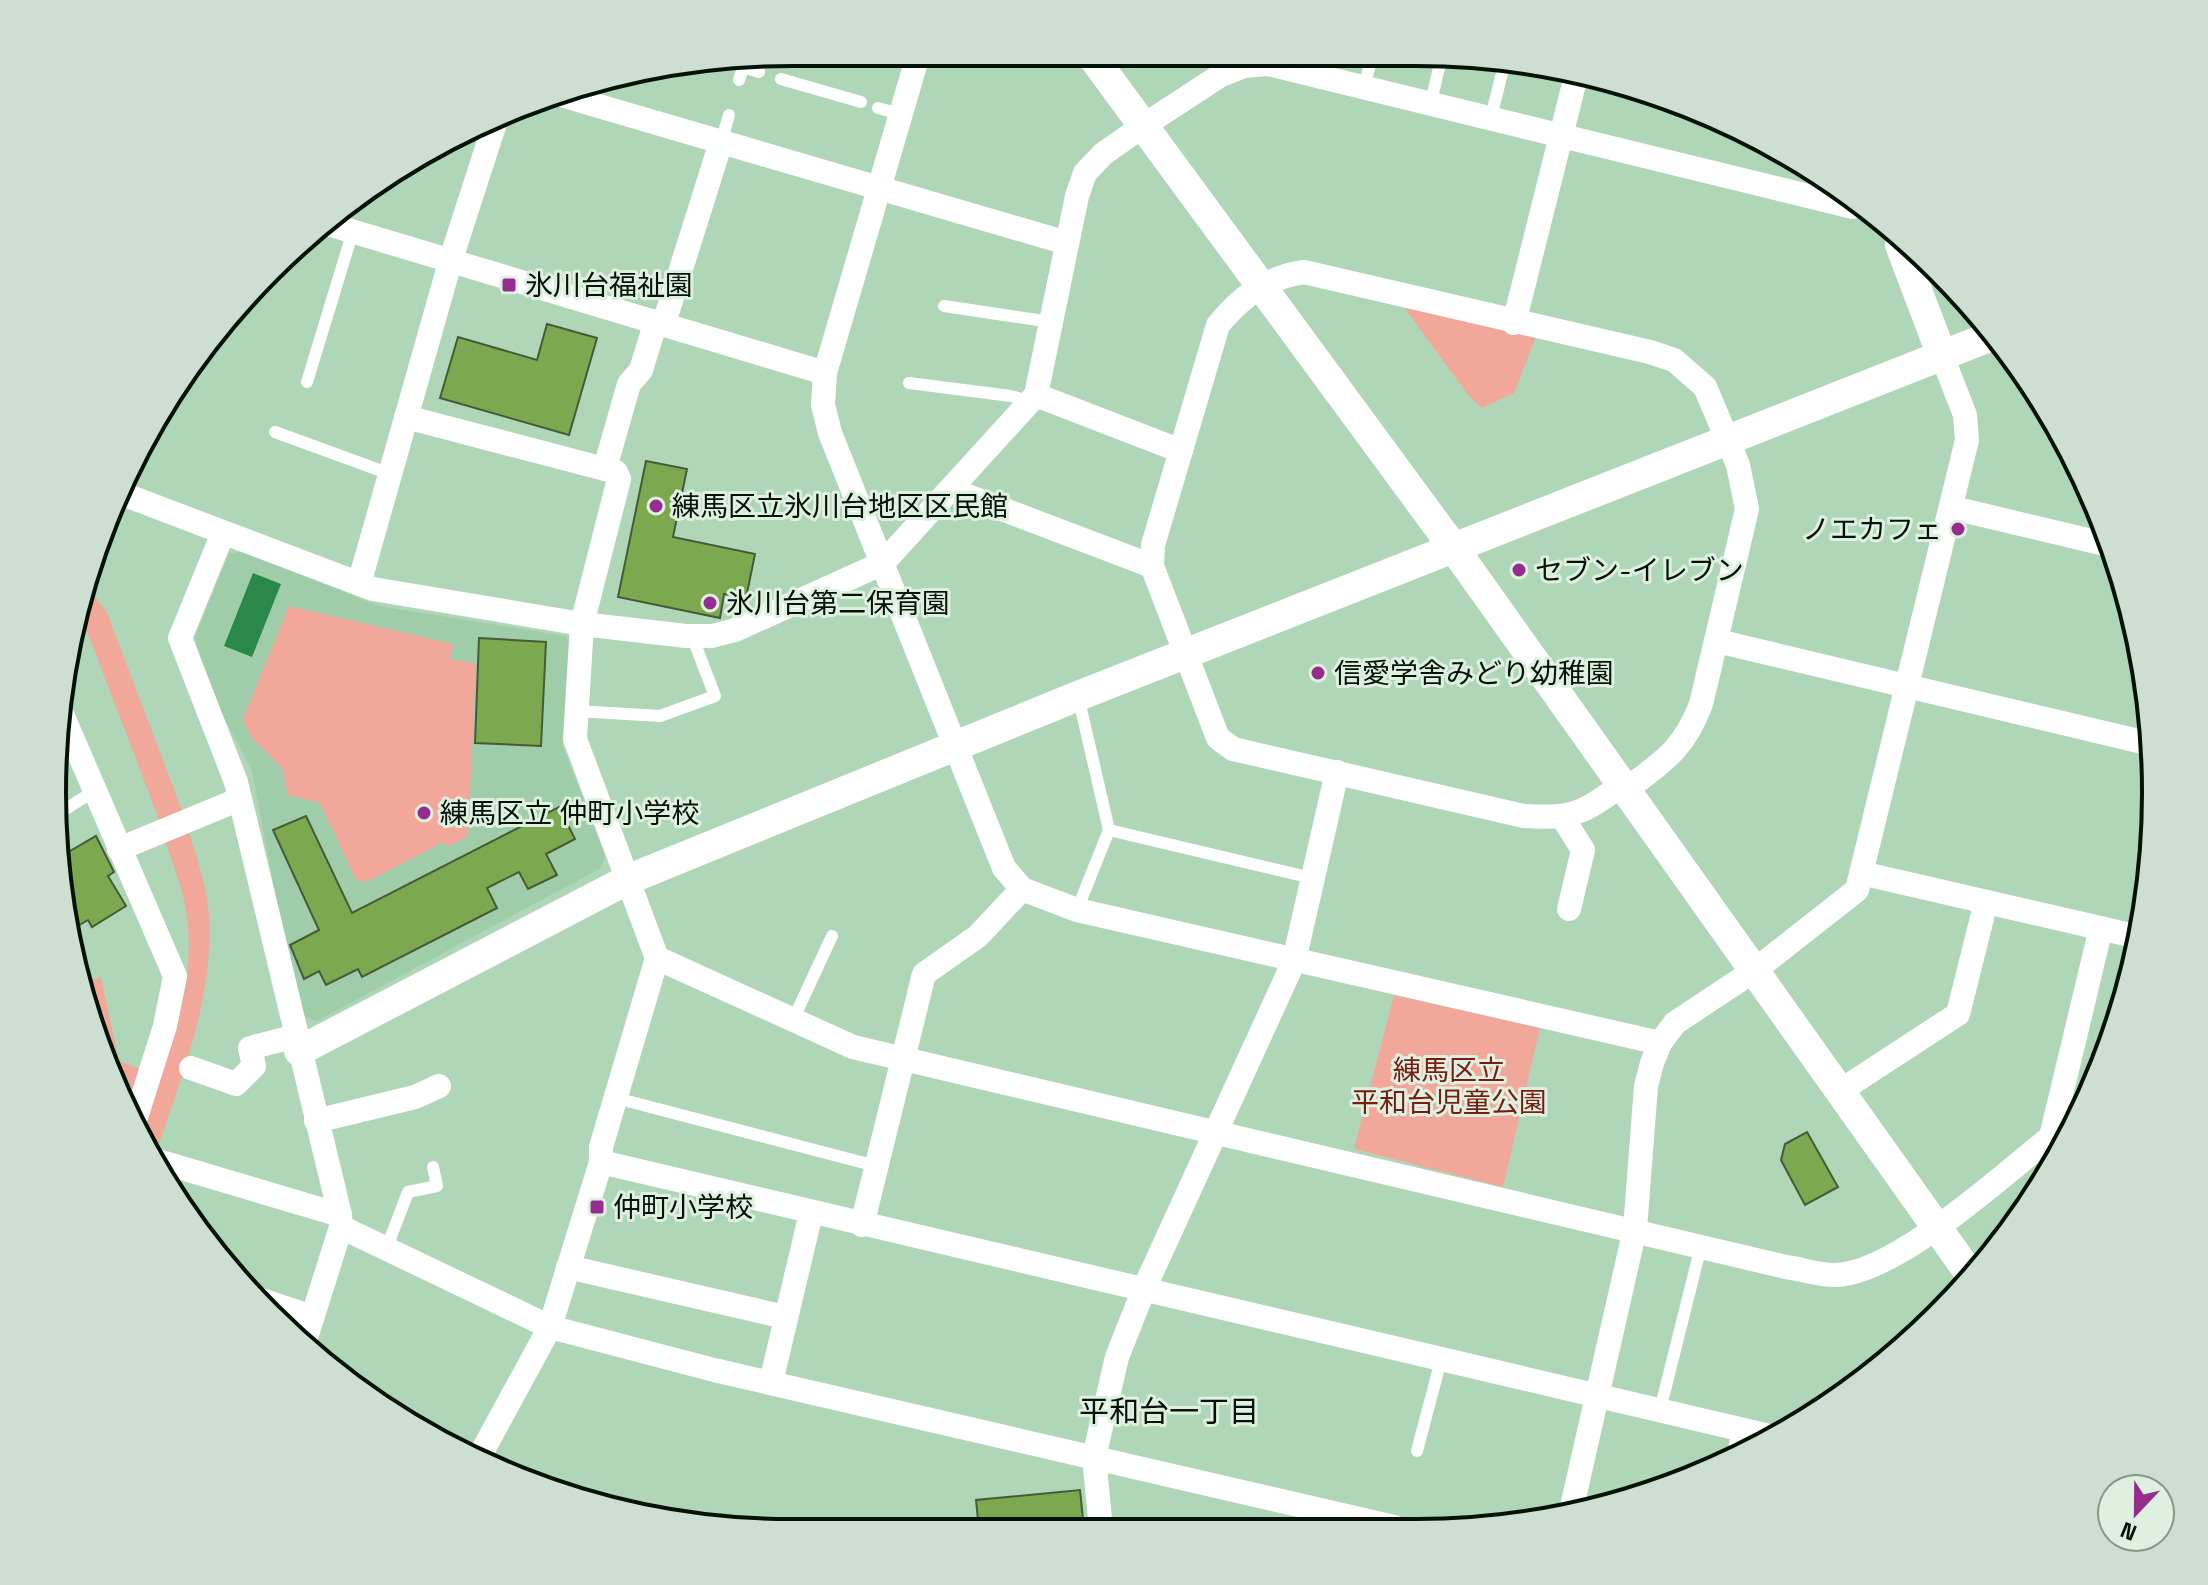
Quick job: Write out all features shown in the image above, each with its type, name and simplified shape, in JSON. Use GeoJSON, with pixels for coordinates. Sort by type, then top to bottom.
{"type":"FeatureCollection","features":[{"type":"Feature","properties":{"kind":"street"},"geometry":{"type":"LineString","coordinates":[[912,66],[889,111],[879,189],[825,373],[825,419],[1004,868],[1022,889],[1077,910],[1660,1043]]}},
{"type":"Feature","properties":{"kind":"street"},"geometry":{"type":"LineString","coordinates":[[1099,66],[1453,547],[1965,1268]]}},
{"type":"Feature","properties":{"kind":"street"},"geometry":{"type":"LineString","coordinates":[[129,497],[359,584],[464,606],[582,624],[692,636],[735,630],[883,563],[952,490],[1033,398],[1085,173],[1103,154],[1233,66]]}},
{"type":"Feature","properties":{"kind":"street"},"geometry":{"type":"LineString","coordinates":[[1312,66],[1364,88],[1841,204]]}},
{"type":"Feature","properties":{"kind":"street"},"geometry":{"type":"LineString","coordinates":[[1514,323],[1574,84]]}},
{"type":"Feature","properties":{"kind":"street"},"geometry":{"type":"LineString","coordinates":[[577,100],[1067,243]]}},
{"type":"Feature","properties":{"kind":"street"},"geometry":{"type":"LineString","coordinates":[[359,584],[451,259],[492,131]]}},
{"type":"Feature","properties":{"kind":"street"},"geometry":{"type":"LineString","coordinates":[[605,468],[629,384],[641,370],[660,322],[721,142]]}},
{"type":"Feature","properties":{"kind":"street"},"geometry":{"type":"LineString","coordinates":[[340,224],[825,373]]}},
{"type":"Feature","properties":{"kind":"street"},"geometry":{"type":"LineString","coordinates":[[1573,1501],[1635,1229],[1646,1086],[1660,1043],[1675,1023],[1755,970],[1857,890],[1953,508],[1967,440],[1965,415],[1904,254]]}},
{"type":"Feature","properties":{"kind":"street"},"geometry":{"type":"LineString","coordinates":[[1304,272],[1674,360],[1705,387],[1738,465],[1747,509],[1717,641],[1690,733],[1670,756],[1588,809],[1563,818],[1524,816],[1233,749],[1218,738],[1152,566],[1153,545],[1218,325],[1238,301],[1261,286],[1281,275],[1304,272]]}},
{"type":"Feature","properties":{"kind":"street"},"geometry":{"type":"LineString","coordinates":[[191,1068],[236,1084],[254,1066],[250,1048],[298,1044],[627,880],[1078,696],[1983,339]]}},
{"type":"Feature","properties":{"kind":"street"},"geometry":{"type":"LineString","coordinates":[[1033,398],[1181,451]]}},
{"type":"Feature","properties":{"kind":"street"},"geometry":{"type":"LineString","coordinates":[[406,417],[616,472],[619,479],[582,624],[578,748],[657,958],[601,1147],[601,1162],[550,1327],[483,1450]]}},
{"type":"Feature","properties":{"kind":"street"},"geometry":{"type":"LineString","coordinates":[[952,490],[1152,566]]}},
{"type":"Feature","properties":{"kind":"street"},"geometry":{"type":"LineString","coordinates":[[1953,508],[2097,542]]}},
{"type":"Feature","properties":{"kind":"street"},"geometry":{"type":"LineString","coordinates":[[223,533],[180,638],[240,799],[340,1221],[307,1333]]}},
{"type":"Feature","properties":{"kind":"street"},"geometry":{"type":"LineString","coordinates":[[1717,641],[2140,741]]}},
{"type":"Feature","properties":{"kind":"street"},"geometry":{"type":"LineString","coordinates":[[69,732],[175,976],[165,1026],[139,1109]]}},
{"type":"Feature","properties":{"kind":"street"},"geometry":{"type":"LineString","coordinates":[[1100,1519],[1094,1457],[1117,1357],[1144,1289],[1294,961],[1337,772]]}},
{"type":"Feature","properties":{"kind":"street"},"geometry":{"type":"LineString","coordinates":[[119,849],[240,799]]}},
{"type":"Feature","properties":{"kind":"street"},"geometry":{"type":"LineString","coordinates":[[1563,818],[1583,850],[1569,909]]}},
{"type":"Feature","properties":{"kind":"street"},"geometry":{"type":"LineString","coordinates":[[1861,873],[2128,934]]}},
{"type":"Feature","properties":{"kind":"street"},"geometry":{"type":"LineString","coordinates":[[862,1225],[924,974],[978,936],[1022,889]]}},
{"type":"Feature","properties":{"kind":"street"},"geometry":{"type":"LineString","coordinates":[[1840,1091],[1958,1014],[1986,902]]}},
{"type":"Feature","properties":{"kind":"street"},"geometry":{"type":"LineString","coordinates":[[2062,1124],[2101,928]]}},
{"type":"Feature","properties":{"kind":"street"},"geometry":{"type":"LineString","coordinates":[[657,958],[853,1047],[1835,1275],[1878,1265],[2052,1143]]}},
{"type":"Feature","properties":{"kind":"street"},"geometry":{"type":"LineString","coordinates":[[316,1121],[415,1097],[439,1086]]}},
{"type":"Feature","properties":{"kind":"street"},"geometry":{"type":"LineString","coordinates":[[601,1162],[1757,1433]]}},
{"type":"Feature","properties":{"kind":"street"},"geometry":{"type":"LineString","coordinates":[[168,1164],[340,1221],[550,1327],[1094,1457],[1332,1519]]}},
{"type":"Feature","properties":{"kind":"street"},"geometry":{"type":"LineString","coordinates":[[771,1382],[811,1213]]}},
{"type":"Feature","properties":{"kind":"street"},"geometry":{"type":"LineString","coordinates":[[568,1267],[785,1317]]}},
{"type":"Feature","properties":{"kind":"street"},"geometry":{"type":"LineString","coordinates":[[279,1306],[312,1317]]}},
{"type":"Feature","properties":{"kind":"lane"},"geometry":{"type":"LineString","coordinates":[[1364,88],[1370,66]]}},
{"type":"Feature","properties":{"kind":"lane"},"geometry":{"type":"LineString","coordinates":[[1431,102],[1439,67]]}},
{"type":"Feature","properties":{"kind":"lane"},"geometry":{"type":"LineString","coordinates":[[743,69],[759,72]]}},
{"type":"Feature","properties":{"kind":"lane"},"geometry":{"type":"LineString","coordinates":[[1491,117],[1502,71]]}},
{"type":"Feature","properties":{"kind":"lane"},"geometry":{"type":"LineString","coordinates":[[781,79],[861,102]]}},
{"type":"Feature","properties":{"kind":"lane"},"geometry":{"type":"LineString","coordinates":[[721,142],[729,115]]}},
{"type":"Feature","properties":{"kind":"lane"},"geometry":{"type":"LineString","coordinates":[[307,382],[339,225]]}},
{"type":"Feature","properties":{"kind":"lane"},"geometry":{"type":"LineString","coordinates":[[944,306],[1051,322]]}},
{"type":"Feature","properties":{"kind":"lane"},"geometry":{"type":"LineString","coordinates":[[909,383],[1033,398]]}},
{"type":"Feature","properties":{"kind":"lane"},"geometry":{"type":"LineString","coordinates":[[275,432],[390,474]]}},
{"type":"Feature","properties":{"kind":"lane"},"geometry":{"type":"LineString","coordinates":[[577,711],[660,716],[715,696],[692,636]]}},
{"type":"Feature","properties":{"kind":"lane"},"geometry":{"type":"LineString","coordinates":[[1077,910],[1109,830],[1078,696]]}},
{"type":"Feature","properties":{"kind":"lane"},"geometry":{"type":"LineString","coordinates":[[67,808],[94,791]]}},
{"type":"Feature","properties":{"kind":"lane"},"geometry":{"type":"LineString","coordinates":[[1109,830],[1312,878]]}},
{"type":"Feature","properties":{"kind":"lane"},"geometry":{"type":"LineString","coordinates":[[793,1020],[832,936]]}},
{"type":"Feature","properties":{"kind":"lane"},"geometry":{"type":"LineString","coordinates":[[616,1098],[876,1166]]}},
{"type":"Feature","properties":{"kind":"lane"},"geometry":{"type":"LineString","coordinates":[[387,1247],[408,1192],[437,1186],[433,1167]]}},
{"type":"Feature","properties":{"kind":"lane"},"geometry":{"type":"LineString","coordinates":[[1660,1410],[1701,1246]]}},
{"type":"Feature","properties":{"kind":"lane"},"geometry":{"type":"LineString","coordinates":[[1417,1451],[1441,1360]]}},
{"type":"Feature","properties":{"kind":"lane"},"geometry":{"type":"LineString","coordinates":[[1735,1445],[1738,1429]]}},
{"type":"Feature","properties":{"kind":"shaded area","name":"練馬区立 仲町小学校"},"geometry":{"type":"Polygon","coordinates":[[[243,551],[379,606],[566,636],[570,645],[563,747],[605,856],[601,868],[317,1021],[305,1017],[285,947],[252,770],[212,695],[195,637],[229,554],[243,551]]]}},
{"type":"Feature","properties":{"kind":"shaded area"},"geometry":{"type":"Polygon","coordinates":[[[253,573],[281,584],[252,657],[224,646],[253,573]]]}},
{"type":"Feature","properties":{"kind":"green space"},"geometry":{"type":"Polygon","coordinates":[[[1401,303],[1537,334],[1514,393],[1482,408],[1469,396],[1401,303]]]}},
{"type":"Feature","properties":{"kind":"green space"},"geometry":{"type":"Polygon","coordinates":[[[94,595],[107,613],[183,813],[160,822],[86,627],[94,595]]]}},
{"type":"Feature","properties":{"kind":"green space"},"geometry":{"type":"Polygon","coordinates":[[[289,606],[453,644],[450,659],[476,664],[468,836],[447,847],[443,842],[367,882],[356,880],[320,803],[288,795],[282,768],[251,737],[243,719],[289,606]]]}},
{"type":"Feature","properties":{"kind":"green space"},"geometry":{"type":"Polygon","coordinates":[[[189,832],[208,905],[209,947],[201,1009],[158,1147],[145,1122],[183,1002],[189,945],[183,898],[165,840],[189,832]]]}},
{"type":"Feature","properties":{"kind":"green space"},"geometry":{"type":"Polygon","coordinates":[[[101,978],[119,1061],[142,1070],[133,1097],[121,1071],[91,980],[101,978]]]}},
{"type":"Feature","properties":{"kind":"green space","name":"練馬区立 平和台児童公園"},"geometry":{"type":"Polygon","coordinates":[[[1394,995],[1540,1028],[1503,1187],[1354,1149],[1394,995]]]}},
{"type":"Feature","properties":{"kind":"building"},"geometry":{"type":"Polygon","coordinates":[[[547,324],[597,338],[569,435],[440,398],[458,337],[537,360],[547,324]]]}},
{"type":"Feature","properties":{"kind":"building"},"geometry":{"type":"Polygon","coordinates":[[[646,461],[687,469],[673,537],[755,554],[746,598],[724,594],[720,618],[618,597],[646,461]]]}},
{"type":"Feature","properties":{"kind":"building"},"geometry":{"type":"Polygon","coordinates":[[[479,638],[546,642],[541,746],[475,743],[479,638]]]}},
{"type":"Feature","properties":{"kind":"building"},"geometry":{"type":"Polygon","coordinates":[[[559,807],[575,839],[546,854],[557,875],[528,889],[519,872],[487,888],[497,908],[362,977],[358,969],[326,985],[319,971],[304,979],[290,945],[319,930],[273,830],[306,816],[352,913],[559,807]]]}},
{"type":"Feature","properties":{"kind":"building"},"geometry":{"type":"Polygon","coordinates":[[[96,836],[114,872],[108,876],[126,906],[92,927],[88,920],[79,926],[69,852],[96,836]]]}},
{"type":"Feature","properties":{"kind":"building"},"geometry":{"type":"Polygon","coordinates":[[[1807,1132],[1838,1187],[1805,1205],[1781,1160],[1785,1144],[1807,1132]]]}},
{"type":"Feature","properties":{"kind":"building"},"geometry":{"type":"Polygon","coordinates":[[[1080,1490],[1083,1519],[978,1519],[976,1500],[1080,1490]]]}},
{"type":"Feature","properties":{"kind":"place","name":"氷川台福祉園"},"geometry":{"type":"Point","coordinates":[509,285]}},
{"type":"Feature","properties":{"kind":"place","name":"練馬区立氷川台地区区民館"},"geometry":{"type":"Point","coordinates":[656,506]}},
{"type":"Feature","properties":{"kind":"place","name":"ノエカフェ"},"geometry":{"type":"Point","coordinates":[1958,529]}},
{"type":"Feature","properties":{"kind":"place","name":"セブン-イレブン"},"geometry":{"type":"Point","coordinates":[1519,570]}},
{"type":"Feature","properties":{"kind":"place","name":"氷川台第二保育園"},"geometry":{"type":"Point","coordinates":[710,603]}},
{"type":"Feature","properties":{"kind":"place","name":"信愛学舎みどり幼稚園"},"geometry":{"type":"Point","coordinates":[1318,673]}},
{"type":"Feature","properties":{"kind":"place","name":"練馬区立 仲町小学校"},"geometry":{"type":"Point","coordinates":[424,813]}},
{"type":"Feature","properties":{"kind":"place","name":"仲町小学校"},"geometry":{"type":"Point","coordinates":[597,1207]}},
{"type":"Feature","properties":{"kind":"district","name":"平和台一丁目"},"geometry":{"type":"Point","coordinates":[1169,1411]}}]}
